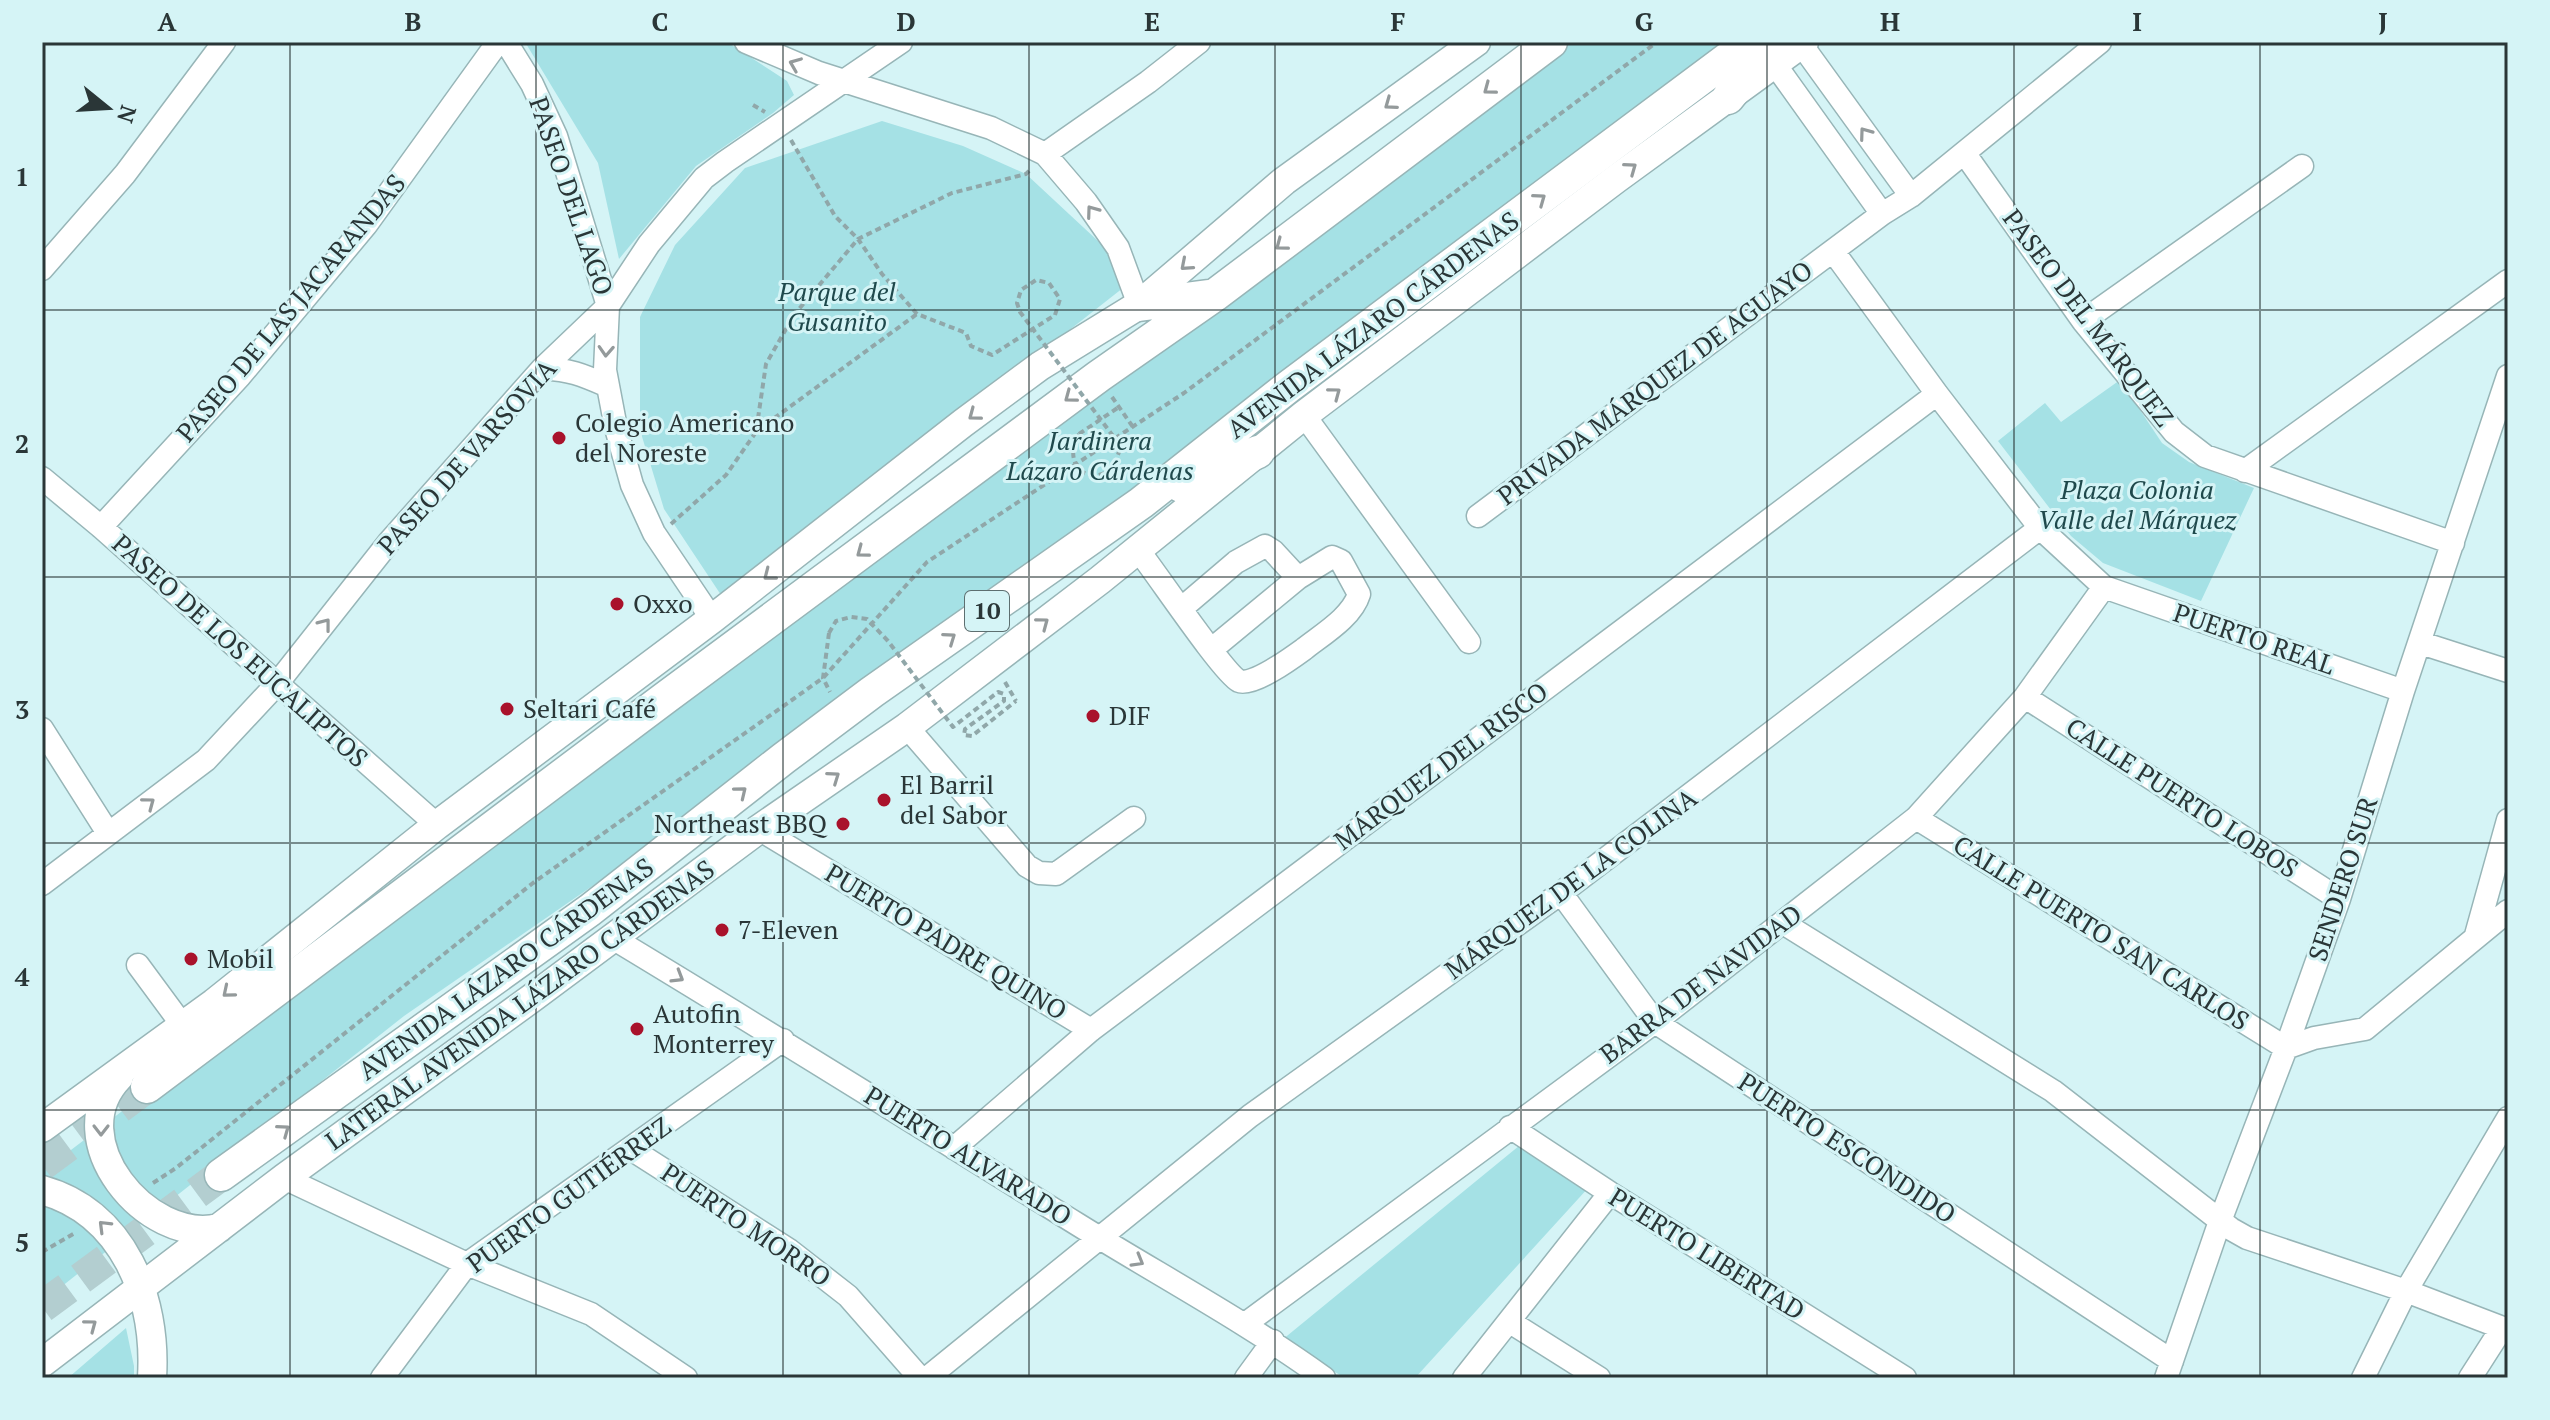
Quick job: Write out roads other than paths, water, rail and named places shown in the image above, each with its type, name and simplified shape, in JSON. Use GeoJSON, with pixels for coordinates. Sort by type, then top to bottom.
{"type":"FeatureCollection","features":[{"type":"Feature","properties":{"kind":"highway"},"geometry":{"type":"LineString","coordinates":[[140,1075],[1099,376],[1215,295],[1551,42]]}},
{"type":"Feature","properties":{"kind":"highway"},"geometry":{"type":"LineString","coordinates":[[1728,98],[1781,47]]}},
{"type":"Feature","properties":{"kind":"highway","name":"AVENIDA LÁZARO CÁRDENAS"},"geometry":{"type":"LineString","coordinates":[[221,1175],[590,910],[872,692],[1141,503],[1301,378],[1781,47]]}},
{"type":"Feature","properties":{"kind":"highway"},"geometry":{"type":"LineString","coordinates":[[1139,305],[1215,295]]}},
{"type":"Feature","properties":{"kind":"highway"},"geometry":{"type":"LineString","coordinates":[[1141,503],[1258,452]]}},
{"type":"Feature","properties":{"kind":"main road"},"geometry":{"type":"LineString","coordinates":[[42,1128],[140,1075],[183,1026],[437,825],[712,619],[1040,366],[1139,305],[1284,181],[1476,42]]}},
{"type":"Feature","properties":{"kind":"main road","name":"LATERAL AVENIDA LÁZARO CÁRDENAS"},"geometry":{"type":"LineString","coordinates":[[42,1363],[284,1178],[611,937],[759,829],[907,727],[1138,550],[1304,415],[1728,98]]}},
{"type":"Feature","properties":{"kind":"main road"},"geometry":{"type":"LineString","coordinates":[[140,1075],[114,1083],[102,1109],[102,1150],[119,1184],[147,1210],[180,1226],[203,1232],[219,1228]]}},
{"type":"Feature","properties":{"kind":"main road"},"geometry":{"type":"LineString","coordinates":[[42,1190],[80,1206],[98,1219],[122,1246],[140,1288],[151,1333],[152,1378]]}},
{"type":"Feature","properties":{"kind":"street"},"geometry":{"type":"LineString","coordinates":[[42,269],[125,174],[224,42]]}},
{"type":"Feature","properties":{"kind":"street","name":"PASEO DE LAS JACARANDAS"},"geometry":{"type":"LineString","coordinates":[[101,527],[240,376],[366,225],[498,42]]}},
{"type":"Feature","properties":{"kind":"street","name":"PASEO DEL LAGO"},"geometry":{"type":"LineString","coordinates":[[506,42],[532,84],[556,136],[608,306],[605,370],[616,428],[632,485],[654,533],[712,619]]}},
{"type":"Feature","properties":{"kind":"street"},"geometry":{"type":"LineString","coordinates":[[746,42],[794,64],[991,128],[1045,154],[1086,202],[1118,248],[1139,305]]}},
{"type":"Feature","properties":{"kind":"street","name":"PASEO DE VARSOVIA"},"geometry":{"type":"LineString","coordinates":[[42,884],[206,760],[276,685],[389,542],[542,369],[608,306],[649,244],[704,178],[901,42]]}},
{"type":"Feature","properties":{"kind":"street"},"geometry":{"type":"LineString","coordinates":[[1045,154],[1199,42]]}},
{"type":"Feature","properties":{"kind":"street"},"geometry":{"type":"LineString","coordinates":[[1965,154],[2100,42]]}},
{"type":"Feature","properties":{"kind":"street"},"geometry":{"type":"LineString","coordinates":[[1781,47],[1911,196]]}},
{"type":"Feature","properties":{"kind":"street"},"geometry":{"type":"LineString","coordinates":[[1781,47],[1882,214]]}},
{"type":"Feature","properties":{"kind":"street","name":"PRIVADA MÁRQUEZ DE AGUAYO"},"geometry":{"type":"LineString","coordinates":[[1478,516],[1965,154]]}},
{"type":"Feature","properties":{"kind":"street","name":"PASEO DEL MÁRQUEZ"},"geometry":{"type":"LineString","coordinates":[[1965,154],[2083,321],[2174,432],[2205,456],[2453,543]]}},
{"type":"Feature","properties":{"kind":"street"},"geometry":{"type":"LineString","coordinates":[[2083,321],[2302,166]]}},
{"type":"Feature","properties":{"kind":"street"},"geometry":{"type":"LineString","coordinates":[[1833,251],[2040,528],[2104,587]]}},
{"type":"Feature","properties":{"kind":"street"},"geometry":{"type":"LineString","coordinates":[[2245,471],[2508,281]]}},
{"type":"Feature","properties":{"kind":"street"},"geometry":{"type":"LineString","coordinates":[[542,369],[560,368],[577,372],[608,386]]}},
{"type":"Feature","properties":{"kind":"street","name":"SENDERO SUR"},"geometry":{"type":"LineString","coordinates":[[2169,1370],[2220,1221],[2339,899],[2403,691],[2508,376]]}},
{"type":"Feature","properties":{"kind":"street","name":"MÁRQUEZ DEL RISCO"},"geometry":{"type":"LineString","coordinates":[[954,1148],[1091,1030],[1937,394]]}},
{"type":"Feature","properties":{"kind":"street"},"geometry":{"type":"LineString","coordinates":[[1304,415],[1469,642]]}},
{"type":"Feature","properties":{"kind":"street","name":"PASEO DE LOS EUCALIPTOS"},"geometry":{"type":"LineString","coordinates":[[42,478],[437,825]]}},
{"type":"Feature","properties":{"kind":"street","name":"MÁRQUEZ DE LA COLINA"},"geometry":{"type":"LineString","coordinates":[[927,1378],[1250,1116],[1561,893],[2040,528]]}},
{"type":"Feature","properties":{"kind":"street"},"geometry":{"type":"LineString","coordinates":[[1182,608],[1236,562],[1265,546],[1298,578]]}},
{"type":"Feature","properties":{"kind":"street"},"geometry":{"type":"LineString","coordinates":[[1138,550],[1212,649],[1239,681],[1248,682],[1286,662],[1356,605],[1359,594],[1341,561],[1332,557],[1298,578],[1212,649]]}},
{"type":"Feature","properties":{"kind":"street","name":"PUERTO REAL"},"geometry":{"type":"LineString","coordinates":[[2104,587],[2403,691]]}},
{"type":"Feature","properties":{"kind":"street","name":"BARRA DE NAVIDAD"},"geometry":{"type":"LineString","coordinates":[[1245,1324],[1655,1022],[1916,818],[2025,697],[2104,587]]}},
{"type":"Feature","properties":{"kind":"street"},"geometry":{"type":"LineString","coordinates":[[2421,643],[2508,671]]}},
{"type":"Feature","properties":{"kind":"street","name":"CALLE PUERTO LOBOS"},"geometry":{"type":"LineString","coordinates":[[2025,697],[2339,899]]}},
{"type":"Feature","properties":{"kind":"street"},"geometry":{"type":"LineString","coordinates":[[907,727],[1027,866],[1039,873],[1056,874],[1134,818]]}},
{"type":"Feature","properties":{"kind":"street"},"geometry":{"type":"LineString","coordinates":[[42,729],[108,833]]}},
{"type":"Feature","properties":{"kind":"street","name":"CALLE PUERTO SAN CARLOS"},"geometry":{"type":"LineString","coordinates":[[1916,818],[2286,1048]]}},
{"type":"Feature","properties":{"kind":"street"},"geometry":{"type":"LineString","coordinates":[[2476,935],[2508,820]]}},
{"type":"Feature","properties":{"kind":"street","name":"PUERTO PADRE QUINO"},"geometry":{"type":"LineString","coordinates":[[759,829],[1091,1030]]}},
{"type":"Feature","properties":{"kind":"street","name":"PUERTO ESCONDIDO"},"geometry":{"type":"LineString","coordinates":[[1561,893],[1655,1022],[2169,1370]]}},
{"type":"Feature","properties":{"kind":"street"},"geometry":{"type":"LineString","coordinates":[[2286,1048],[2314,1038],[2365,1029],[2508,911]]}},
{"type":"Feature","properties":{"kind":"street"},"geometry":{"type":"LineString","coordinates":[[1783,923],[2053,1091],[2220,1221],[2247,1238],[2406,1291],[2505,1329],[2470,1378]]}},
{"type":"Feature","properties":{"kind":"street","name":"PUERTO ALVARADO"},"geometry":{"type":"LineString","coordinates":[[611,937],[783,1040],[1101,1239],[1273,1341],[1324,1378]]}},
{"type":"Feature","properties":{"kind":"street"},"geometry":{"type":"LineString","coordinates":[[138,965],[183,1026]]}},
{"type":"Feature","properties":{"kind":"street","name":"PUERTO GUTIÉRREZ"},"geometry":{"type":"LineString","coordinates":[[382,1378],[467,1264],[783,1040]]}},
{"type":"Feature","properties":{"kind":"street"},"geometry":{"type":"LineString","coordinates":[[2363,1378],[2406,1291],[2508,1118]]}},
{"type":"Feature","properties":{"kind":"street","name":"PUERTO LIBERTAD"},"geometry":{"type":"LineString","coordinates":[[1510,1127],[1905,1378]]}},
{"type":"Feature","properties":{"kind":"street","name":"PUERTO MORRO"},"geometry":{"type":"LineString","coordinates":[[631,1149],[789,1250],[848,1296],[920,1378]]}},
{"type":"Feature","properties":{"kind":"street"},"geometry":{"type":"LineString","coordinates":[[284,1178],[467,1264],[591,1314],[686,1378]]}},
{"type":"Feature","properties":{"kind":"street"},"geometry":{"type":"LineString","coordinates":[[1464,1378],[1610,1193]]}},
{"type":"Feature","properties":{"kind":"street"},"geometry":{"type":"LineString","coordinates":[[1510,1322],[1599,1378]]}},
{"type":"Feature","properties":{"kind":"street"},"geometry":{"type":"LineString","coordinates":[[1246,1378],[1273,1341]]}},
{"type":"Feature","properties":{"kind":"tunnel"},"geometry":{"type":"LineString","coordinates":[[42,1165],[147,1087]]}},
{"type":"Feature","properties":{"kind":"tunnel"},"geometry":{"type":"LineString","coordinates":[[42,1307],[221,1175]]}},
{"type":"Feature","properties":{"kind":"place","name":"Colegio Americano del Noreste"},"geometry":{"type":"Point","coordinates":[559,438]}},
{"type":"Feature","properties":{"kind":"place","name":"Oxxo"},"geometry":{"type":"Point","coordinates":[617,604]}},
{"type":"Feature","properties":{"kind":"place","name":"Seltari Café"},"geometry":{"type":"Point","coordinates":[507,709]}},
{"type":"Feature","properties":{"kind":"place","name":"DIF"},"geometry":{"type":"Point","coordinates":[1093,716]}},
{"type":"Feature","properties":{"kind":"place","name":"El Barril del Sabor"},"geometry":{"type":"Point","coordinates":[884,800]}},
{"type":"Feature","properties":{"kind":"place","name":"Northeast BBQ"},"geometry":{"type":"Point","coordinates":[843,824]}},
{"type":"Feature","properties":{"kind":"place","name":"7-Eleven"},"geometry":{"type":"Point","coordinates":[722,930]}},
{"type":"Feature","properties":{"kind":"place","name":"Mobil"},"geometry":{"type":"Point","coordinates":[191,959]}},
{"type":"Feature","properties":{"kind":"place","name":"Autofin Monterrey"},"geometry":{"type":"Point","coordinates":[637,1029]}},
{"type":"Feature","properties":{"kind":"park label","name":"Parque del Gusanito"},"geometry":{"type":"Point","coordinates":[837,307]}},
{"type":"Feature","properties":{"kind":"park label","name":"Jardinera Lázaro Cárdenas"},"geometry":{"type":"Point","coordinates":[1100,456]}},
{"type":"Feature","properties":{"kind":"park label","name":"Plaza Colonia Valle del Márquez"},"geometry":{"type":"Point","coordinates":[2137,505]}}]}
